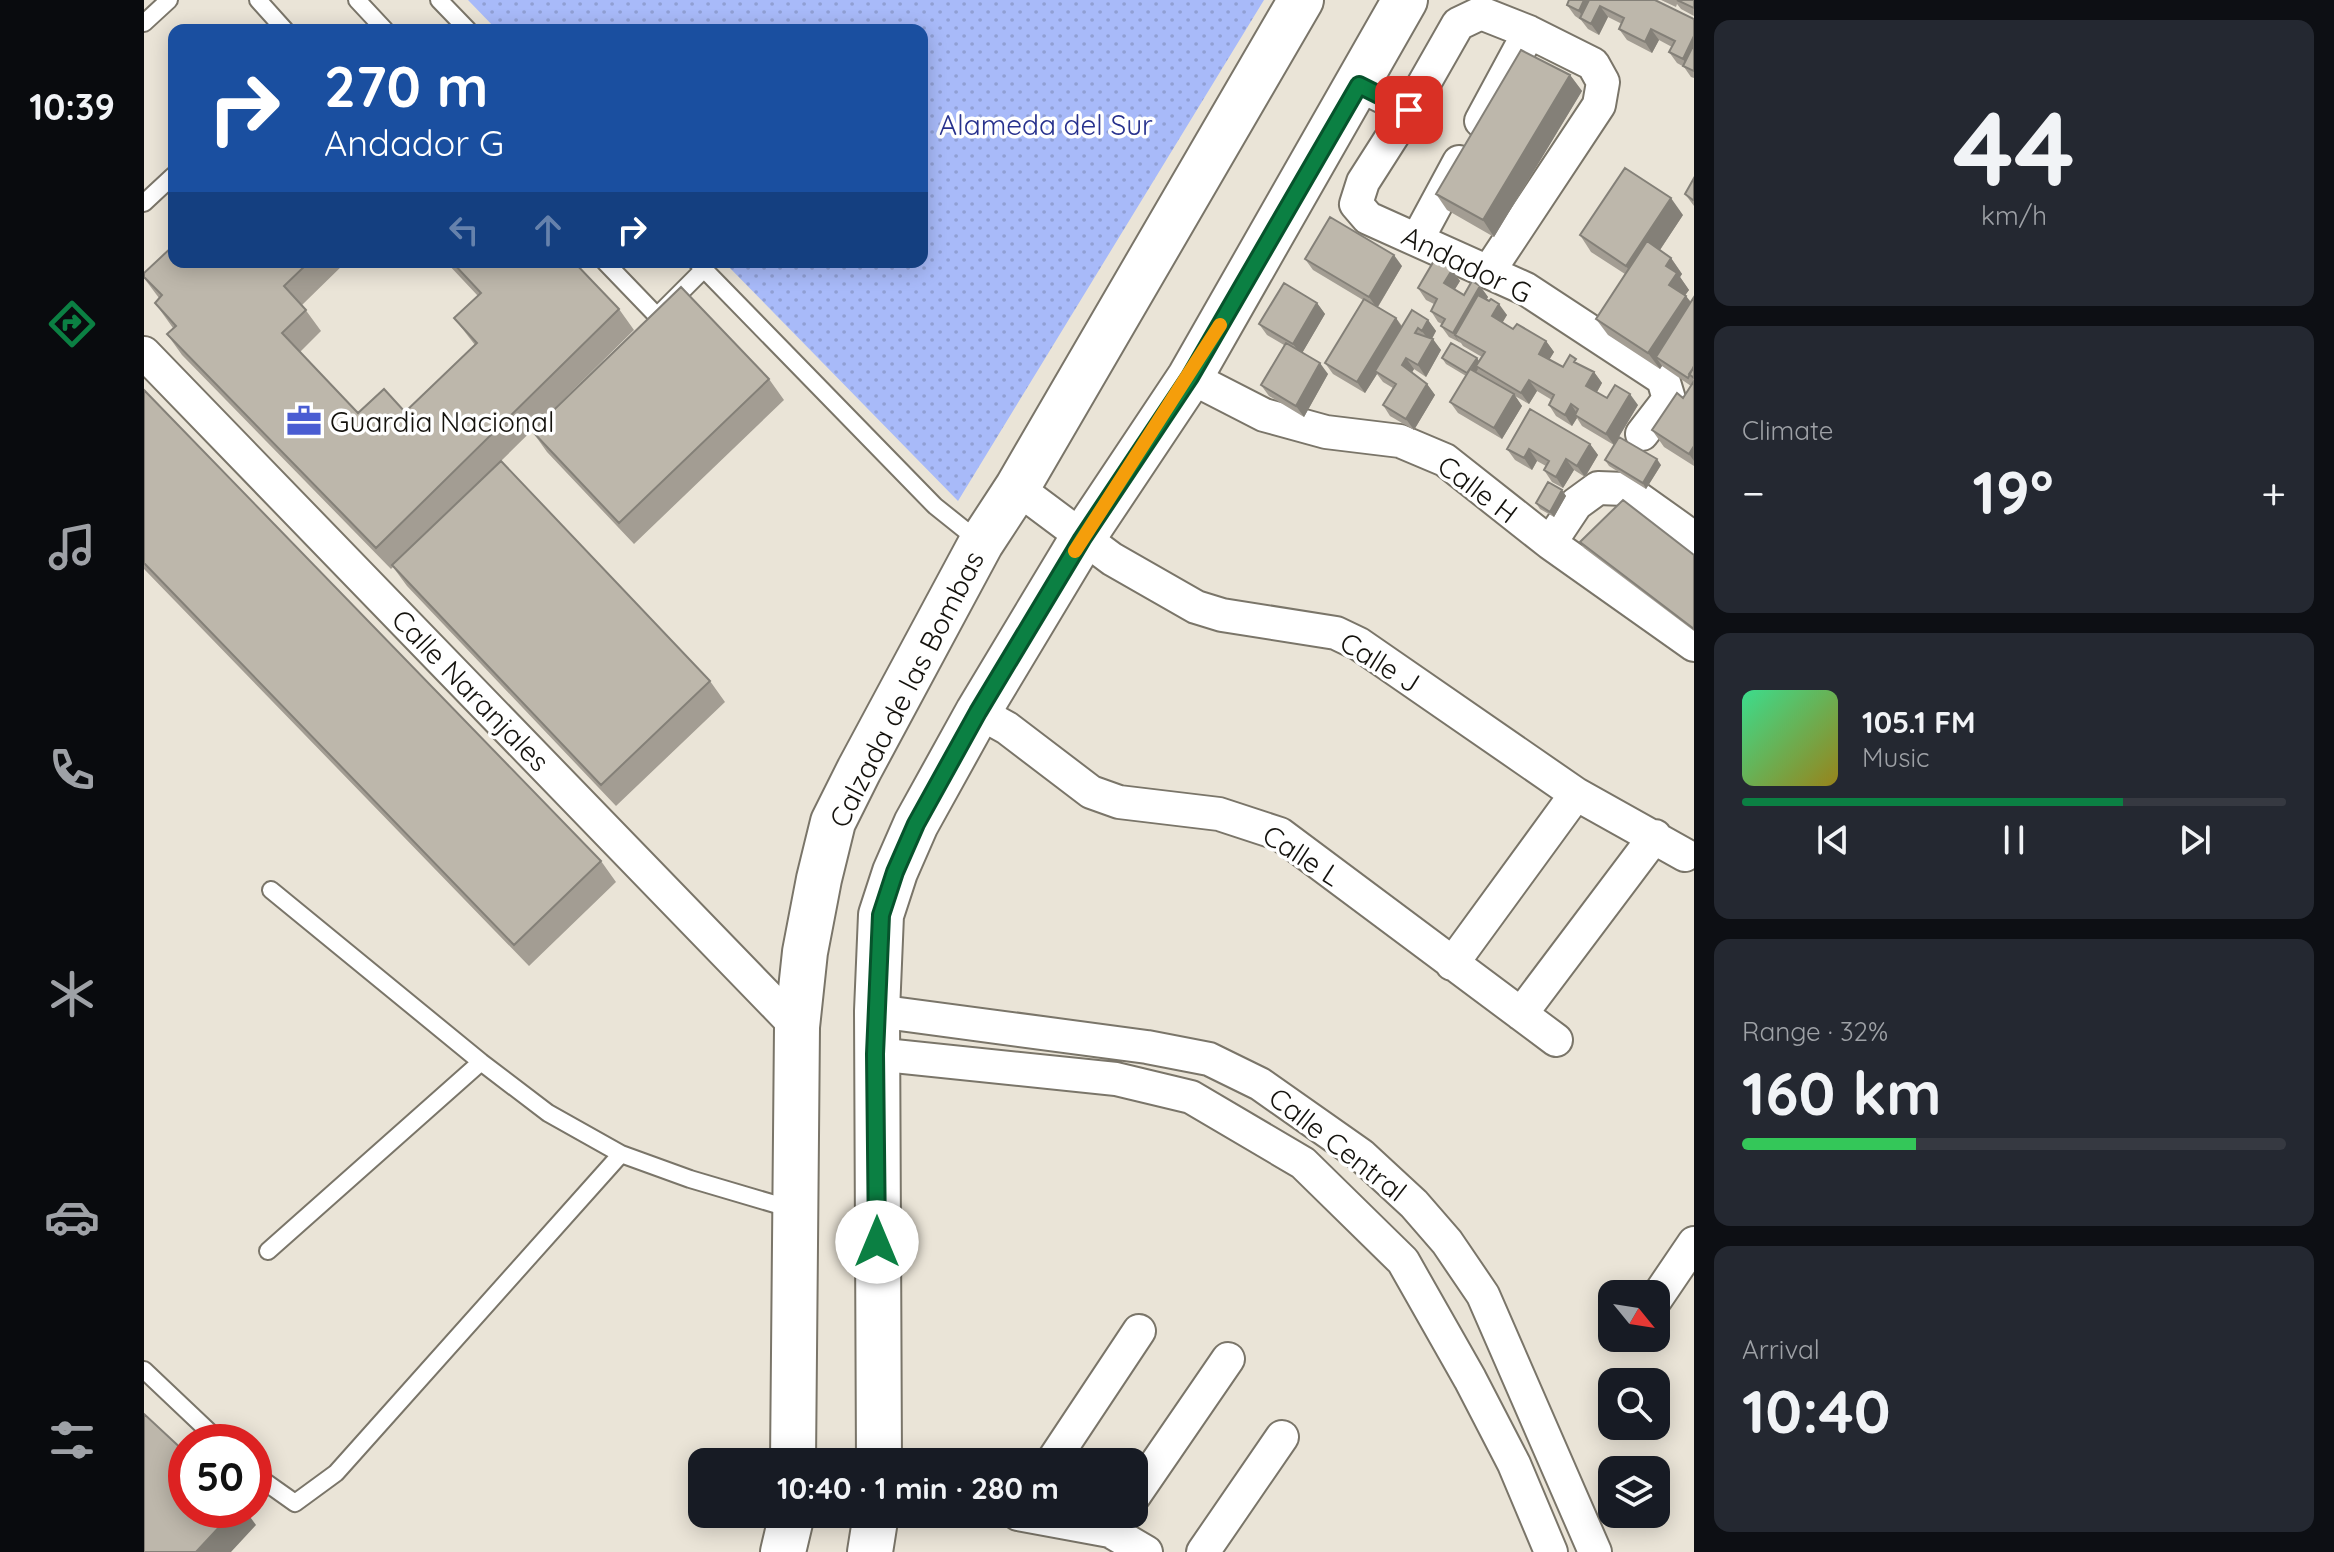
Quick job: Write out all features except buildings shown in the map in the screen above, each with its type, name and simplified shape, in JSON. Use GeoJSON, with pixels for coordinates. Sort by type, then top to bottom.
{"type":"FeatureCollection","features":[{"type":"Feature","properties":{"kind":"main road","name":"Calzada de las Bombas"},"geometry":{"type":"LineString","coordinates":[[793,1448],[797,1027],[805,952],[833,822],[981,543],[1017,488],[1301,0]]}},
{"type":"Feature","properties":{"kind":"main road"},"geometry":{"type":"LineString","coordinates":[[879,1448],[875,1054],[881,915],[895,872],[916,824],[978,712],[1082,539],[1190,377],[1405,0]]}},
{"type":"Feature","properties":{"kind":"main road"},"geometry":{"type":"LineString","coordinates":[[783,1552],[789,1528]]}},
{"type":"Feature","properties":{"kind":"main road"},"geometry":{"type":"LineString","coordinates":[[870,1552],[874,1528]]}},
{"type":"Feature","properties":{"kind":"street"},"geometry":{"type":"LineString","coordinates":[[1359,85],[1409,110],[1458,24],[1481,13],[1529,32],[1593,64],[1603,82],[1599,105],[1489,271]]}},
{"type":"Feature","properties":{"kind":"street"},"geometry":{"type":"LineString","coordinates":[[1418,238],[1529,32]]}},
{"type":"Feature","properties":{"kind":"street","name":"Andador G"},"geometry":{"type":"LineString","coordinates":[[1409,110],[1363,182],[1356,204],[1368,218],[1526,289],[1663,379],[1669,399],[1642,434]]}},
{"type":"Feature","properties":{"kind":"street","name":"Calle Naranjales"},"geometry":{"type":"LineString","coordinates":[[144,354],[797,1027]]}},
{"type":"Feature","properties":{"kind":"street","name":"Calle H"},"geometry":{"type":"LineString","coordinates":[[1190,377],[1264,415],[1326,432],[1400,441],[1445,460],[1550,543],[1694,645]]}},
{"type":"Feature","properties":{"kind":"street","name":"Calle J"},"geometry":{"type":"LineString","coordinates":[[1017,488],[1082,539],[1196,607],[1222,615],[1336,633],[1359,644],[1576,794],[1685,855]]}},
{"type":"Feature","properties":{"kind":"street"},"geometry":{"type":"LineString","coordinates":[[1550,543],[1576,504],[1598,488],[1625,489],[1694,538]]}},
{"type":"Feature","properties":{"kind":"street","name":"Calle L"},"geometry":{"type":"LineString","coordinates":[[978,712],[1007,728],[1091,792],[1119,802],[1219,814],[1280,834],[1556,1040]]}},
{"type":"Feature","properties":{"kind":"street"},"geometry":{"type":"LineString","coordinates":[[1452,964],[1576,794]]}},
{"type":"Feature","properties":{"kind":"street"},"geometry":{"type":"LineString","coordinates":[[1521,1014],[1655,836]]}},
{"type":"Feature","properties":{"kind":"street","name":"Calle Central"},"geometry":{"type":"LineString","coordinates":[[877,1011],[1147,1047],[1209,1059],[1260,1084],[1361,1155],[1439,1232],[1483,1295],[1595,1552]]}},
{"type":"Feature","properties":{"kind":"street","name":"Calle Central"},"geometry":{"type":"LineString","coordinates":[[875,1054],[1116,1079],[1191,1097],[1303,1163],[1403,1261],[1485,1407],[1551,1552]]}},
{"type":"Feature","properties":{"kind":"street"},"geometry":{"type":"LineString","coordinates":[[1669,1280],[1694,1243]]}},
{"type":"Feature","properties":{"kind":"street"},"geometry":{"type":"LineString","coordinates":[[1061,1448],[1139,1331]]}},
{"type":"Feature","properties":{"kind":"street"},"geometry":{"type":"LineString","coordinates":[[1148,1476],[1228,1359]]}},
{"type":"Feature","properties":{"kind":"street"},"geometry":{"type":"LineString","coordinates":[[1203,1552],[1282,1437]]}},
{"type":"Feature","properties":{"kind":"street"},"geometry":{"type":"LineString","coordinates":[[1122,1528],[1146,1552]]}},
{"type":"Feature","properties":{"kind":"lane"},"geometry":{"type":"LineString","coordinates":[[144,23],[169,0]]}},
{"type":"Feature","properties":{"kind":"lane"},"geometry":{"type":"LineString","coordinates":[[258,0],[280,24]]}},
{"type":"Feature","properties":{"kind":"lane"},"geometry":{"type":"LineString","coordinates":[[357,0],[379,24]]}},
{"type":"Feature","properties":{"kind":"lane"},"geometry":{"type":"LineString","coordinates":[[439,0],[462,24]]}},
{"type":"Feature","properties":{"kind":"lane"},"geometry":{"type":"LineString","coordinates":[[144,203],[168,181]]}},
{"type":"Feature","properties":{"kind":"lane"},"geometry":{"type":"LineString","coordinates":[[611,268],[657,316],[699,268]]}},
{"type":"Feature","properties":{"kind":"lane"},"geometry":{"type":"LineString","coordinates":[[703,268],[935,506],[981,543]]}},
{"type":"Feature","properties":{"kind":"lane"},"geometry":{"type":"LineString","coordinates":[[271,890],[548,1113],[621,1154],[690,1179],[796,1210]]}},
{"type":"Feature","properties":{"kind":"lane"},"geometry":{"type":"LineString","coordinates":[[268,1251],[481,1062]]}},
{"type":"Feature","properties":{"kind":"lane"},"geometry":{"type":"LineString","coordinates":[[272,1487],[295,1503],[336,1473],[621,1154]]}},
{"type":"Feature","properties":{"kind":"lane"},"geometry":{"type":"LineString","coordinates":[[144,1370],[201,1424]]}},
{"type":"Feature","properties":{"kind":"green space","name":"Alameda del Sur"},"geometry":{"type":"Polygon","coordinates":[[[468,0],[1264,0],[958,501],[730,268],[928,268],[928,24],[491,24],[468,0]]]}},
{"type":"Feature","properties":{"kind":"slow traffic"},"geometry":{"type":"LineString","coordinates":[[1075,551],[1190,377],[1220,325]]}},
{"type":"Feature","properties":{"kind":"place","name":"Guardia Nacional"},"geometry":{"type":"Point","coordinates":[304,421]}},
{"type":"Feature","properties":{"kind":"route"},"geometry":{"type":"LineString","coordinates":[[877,1242],[875,1054],[881,915],[916,824],[978,712],[1082,539],[1190,377],[1359,85],[1409,110]]}}]}
